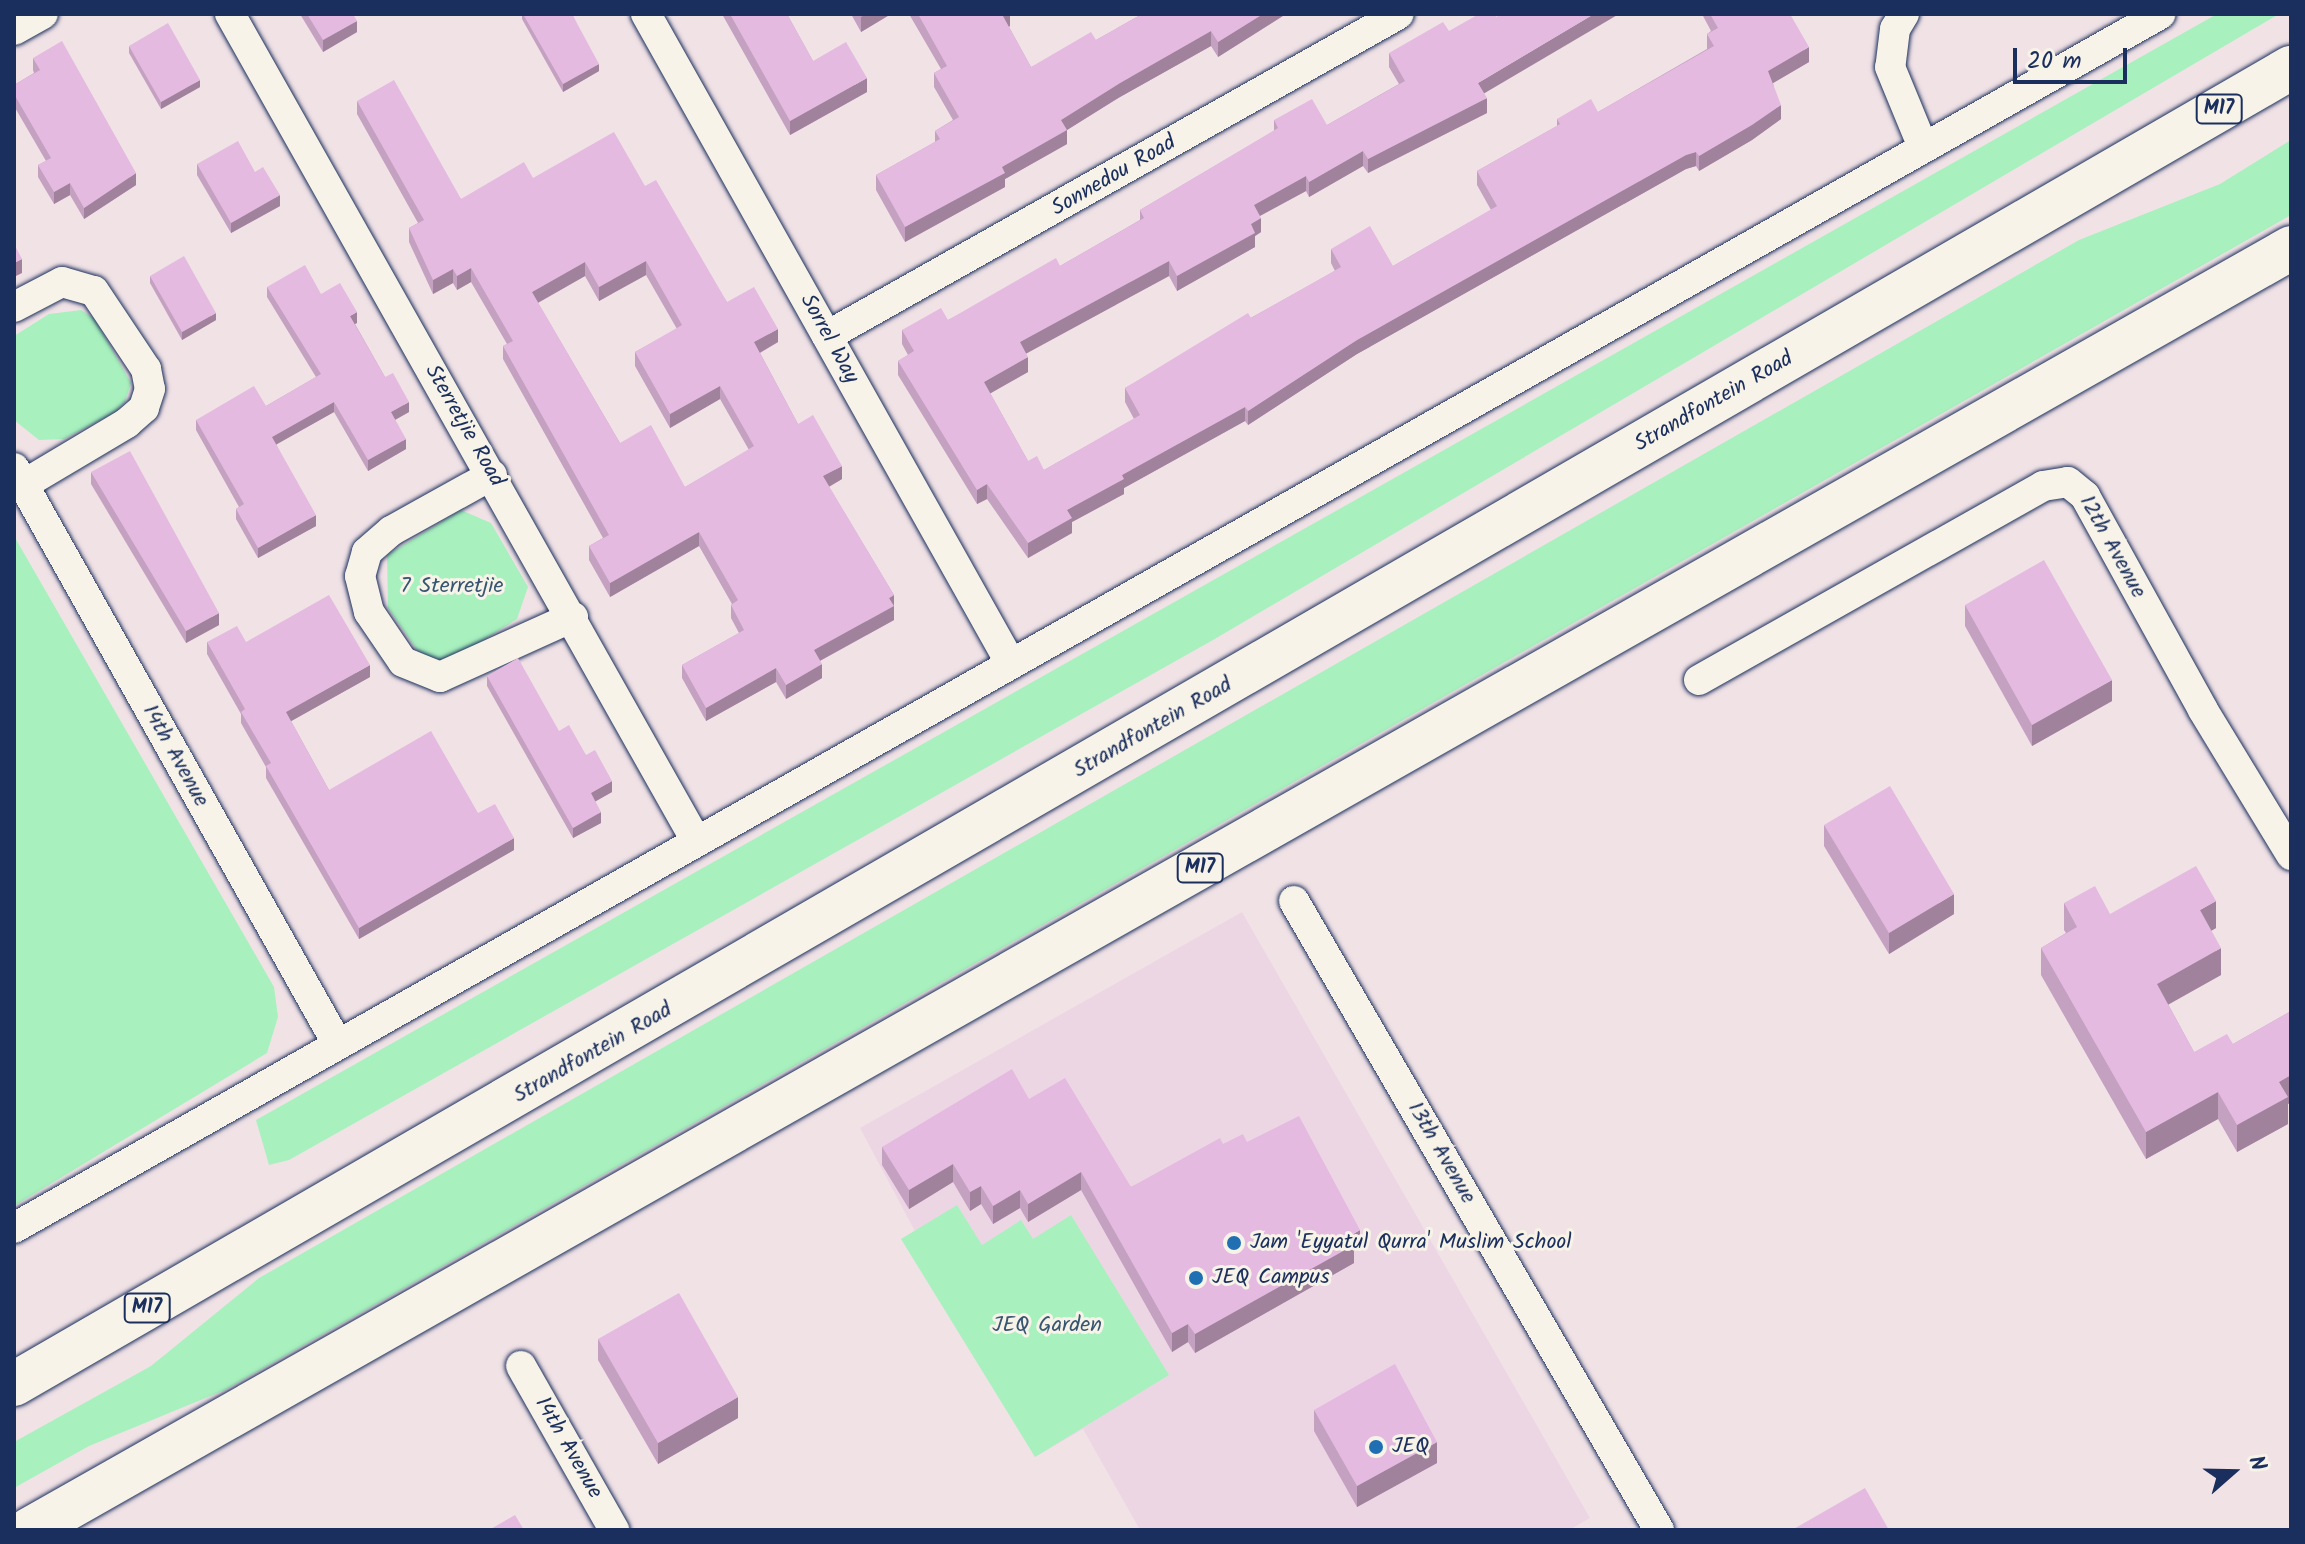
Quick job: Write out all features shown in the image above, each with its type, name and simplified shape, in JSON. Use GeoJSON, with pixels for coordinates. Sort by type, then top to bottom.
{"type":"FeatureCollection","features":[{"type":"Feature","properties":{"kind":"main road","name":"Strandfontein Road"},"geometry":{"type":"LineString","coordinates":[[14,1384],[2291,68]]}},
{"type":"Feature","properties":{"kind":"main road","name":"M17"},"geometry":{"type":"LineString","coordinates":[[29,1530],[2291,248]]}},
{"type":"Feature","properties":{"kind":"street"},"geometry":{"type":"LineString","coordinates":[[14,30],[43,14]]}},
{"type":"Feature","properties":{"kind":"street","name":"Sterretjie Road"},"geometry":{"type":"LineString","coordinates":[[230,14],[573,617],[695,839]]}},
{"type":"Feature","properties":{"kind":"street","name":"Sorrel Way"},"geometry":{"type":"LineString","coordinates":[[646,14],[1011,664]]}},
{"type":"Feature","properties":{"kind":"street","name":"Sonnedou Road"},"geometry":{"type":"LineString","coordinates":[[827,336],[1399,14]]}},
{"type":"Feature","properties":{"kind":"street"},"geometry":{"type":"LineString","coordinates":[[1904,14],[1895,29],[1890,67],[1923,147]]}},
{"type":"Feature","properties":{"kind":"street"},"geometry":{"type":"LineString","coordinates":[[14,1228],[695,839],[1011,664],[2161,14]]}},
{"type":"Feature","properties":{"kind":"street"},"geometry":{"type":"LineString","coordinates":[[14,307],[62,282],[94,291],[146,369],[150,389],[144,408],[127,423],[19,477]]}},
{"type":"Feature","properties":{"kind":"street"},"geometry":{"type":"LineString","coordinates":[[492,475],[391,531],[367,552],[360,576],[369,612],[403,662],[440,677],[573,617]]}},
{"type":"Feature","properties":{"kind":"street","name":"14th Avenue"},"geometry":{"type":"LineString","coordinates":[[19,477],[337,1043]]}},
{"type":"Feature","properties":{"kind":"street","name":"12th Avenue"},"geometry":{"type":"LineString","coordinates":[[1699,680],[2043,486],[2068,482],[2085,496],[2203,710],[2291,855]]}},
{"type":"Feature","properties":{"kind":"street","name":"13th Avenue"},"geometry":{"type":"LineString","coordinates":[[1294,901],[1659,1530]]}},
{"type":"Feature","properties":{"kind":"street","name":"14th Avenue"},"geometry":{"type":"LineString","coordinates":[[521,1366],[614,1530]]}},
{"type":"Feature","properties":{"kind":"shaded area","name":"JEQ Campus"},"geometry":{"type":"Polygon","coordinates":[[[1242,912],[1590,1518],[1569,1530],[1140,1530],[1083,1429],[1035,1457],[860,1128],[1242,912]]]}},
{"type":"Feature","properties":{"kind":"green space"},"geometry":{"type":"Polygon","coordinates":[[[2217,14],[2279,14],[1213,640],[289,1160],[269,1165],[256,1120],[2217,14]]]}},
{"type":"Feature","properties":{"kind":"green space"},"geometry":{"type":"Polygon","coordinates":[[[2291,140],[2291,215],[225,1390],[89,1446],[14,1488],[14,1442],[151,1366],[259,1278],[2079,240],[2220,184],[2291,140]]]}},
{"type":"Feature","properties":{"kind":"green space"},"geometry":{"type":"Polygon","coordinates":[[[81,310],[95,319],[131,383],[125,402],[114,413],[64,439],[39,440],[14,420],[14,336],[49,314],[81,310]]]}},
{"type":"Feature","properties":{"kind":"green space","name":"7 Sterretjie"},"geometry":{"type":"Polygon","coordinates":[[[461,510],[491,523],[528,587],[517,619],[450,661],[421,656],[388,608],[387,555],[461,510]]]}},
{"type":"Feature","properties":{"kind":"green space"},"geometry":{"type":"Polygon","coordinates":[[[14,536],[274,987],[278,1017],[267,1053],[14,1206],[14,536]]]}},
{"type":"Feature","properties":{"kind":"green space","name":"JEQ Garden"},"geometry":{"type":"Polygon","coordinates":[[[957,1205],[982,1245],[1021,1220],[1033,1239],[1071,1215],[1169,1375],[1035,1457],[901,1239],[957,1205]]]}},
{"type":"Feature","properties":{"kind":"building"},"geometry":{"type":"Polygon","coordinates":[[[307,14],[353,14],[357,21],[323,40],[307,14]]]}},
{"type":"Feature","properties":{"kind":"building"},"geometry":{"type":"Polygon","coordinates":[[[523,14],[572,14],[599,64],[563,84],[523,14]]]}},
{"type":"Feature","properties":{"kind":"building"},"geometry":{"type":"Polygon","coordinates":[[[730,14],[787,14],[813,61],[846,42],[867,78],[790,121],[730,14]]]}},
{"type":"Feature","properties":{"kind":"building"},"geometry":{"type":"Polygon","coordinates":[[[918,14],[1006,14],[1003,16],[1031,67],[1091,32],[1096,40],[1142,14],[1263,14],[1218,42],[1211,31],[1120,83],[1061,120],[1067,130],[1002,167],[1005,173],[905,227],[876,175],[940,139],[935,131],[959,117],[934,73],[947,66],[918,14]]]}},
{"type":"Feature","properties":{"kind":"building"},"geometry":{"type":"Polygon","coordinates":[[[1479,14],[1495,14],[1496,17],[1501,14],[1594,14],[1478,83],[1487,98],[1368,159],[1363,151],[1309,182],[1306,176],[1254,205],[1261,218],[1251,224],[1255,233],[1177,276],[1169,261],[1020,342],[1028,357],[984,382],[1028,461],[1037,456],[1044,470],[1140,415],[1125,388],[1248,313],[1251,318],[1341,267],[1331,249],[1370,226],[1393,266],[1497,206],[1477,171],[1560,124],[1557,119],[1591,99],[1598,112],[1714,46],[1707,34],[1718,28],[1710,14],[1790,14],[1809,47],[1768,71],[1781,105],[1752,125],[1699,156],[1696,152],[1686,155],[1357,340],[1248,411],[1245,407],[1122,475],[1124,479],[1067,510],[1072,518],[1028,543],[987,484],[977,490],[898,361],[914,351],[902,330],[941,308],[948,320],[1056,258],[1060,266],[1144,218],[1140,210],[1278,128],[1274,120],[1312,99],[1327,125],[1405,81],[1389,53],[1443,22],[1449,31],[1479,14]]]}},
{"type":"Feature","properties":{"kind":"building"},"geometry":{"type":"Polygon","coordinates":[[[168,23],[200,80],[161,102],[129,46],[168,23]]]}},
{"type":"Feature","properties":{"kind":"building"},"geometry":{"type":"Polygon","coordinates":[[[62,41],[136,173],[84,208],[70,183],[54,192],[38,165],[51,158],[14,94],[14,85],[40,70],[33,58],[62,41]]]}},
{"type":"Feature","properties":{"kind":"building"},"geometry":{"type":"Polygon","coordinates":[[[394,80],[461,199],[524,162],[533,178],[614,132],[645,186],[656,180],[727,302],[754,287],[778,329],[754,342],[798,424],[813,415],[842,466],[823,476],[894,595],[889,598],[894,606],[814,650],[822,664],[786,685],[776,668],[706,708],[682,665],[744,630],[731,605],[738,600],[699,532],[610,583],[589,546],[609,535],[503,346],[513,341],[471,268],[457,276],[453,269],[433,280],[409,228],[424,220],[357,101],[394,80]],[[646,261],[599,287],[585,262],[532,292],[620,443],[651,425],[685,487],[754,446],[720,386],[670,414],[635,352],[682,325],[646,261]]]}},
{"type":"Feature","properties":{"kind":"building"},"geometry":{"type":"Polygon","coordinates":[[[238,141],[255,172],[263,167],[280,195],[231,223],[197,164],[238,141]]]}},
{"type":"Feature","properties":{"kind":"building"},"geometry":{"type":"Polygon","coordinates":[[[14,244],[22,259],[14,263],[14,244]]]}},
{"type":"Feature","properties":{"kind":"building"},"geometry":{"type":"Polygon","coordinates":[[[184,256],[216,313],[182,332],[150,276],[184,256]]]}},
{"type":"Feature","properties":{"kind":"building"},"geometry":{"type":"Polygon","coordinates":[[[305,265],[321,294],[340,283],[357,312],[350,316],[385,377],[393,373],[409,402],[391,412],[406,439],[368,460],[334,402],[272,437],[316,515],[258,548],[236,509],[244,504],[196,420],[254,386],[266,406],[321,374],[267,287],[305,265]]]}},
{"type":"Feature","properties":{"kind":"building"},"geometry":{"type":"Polygon","coordinates":[[[130,451],[219,613],[186,631],[91,472],[130,451]]]}},
{"type":"Feature","properties":{"kind":"building"},"geometry":{"type":"Polygon","coordinates":[[[2044,560],[2112,680],[2032,725],[1965,605],[2044,560]]]}},
{"type":"Feature","properties":{"kind":"building"},"geometry":{"type":"Polygon","coordinates":[[[329,595],[370,665],[286,712],[329,790],[431,731],[478,813],[495,804],[514,838],[359,928],[266,766],[271,763],[241,712],[245,709],[207,642],[237,626],[246,642],[329,595]]]}},
{"type":"Feature","properties":{"kind":"building"},"geometry":{"type":"Polygon","coordinates":[[[518,658],[559,731],[569,725],[586,755],[595,750],[612,781],[591,793],[601,812],[573,828],[487,676],[518,658]]]}},
{"type":"Feature","properties":{"kind":"building"},"geometry":{"type":"Polygon","coordinates":[[[1890,786],[1954,894],[1889,933],[1824,825],[1890,786]]]}},
{"type":"Feature","properties":{"kind":"building"},"geometry":{"type":"Polygon","coordinates":[[[2196,866],[2216,901],[2200,910],[2221,948],[2157,984],[2194,1052],[2227,1034],[2233,1044],[2291,1011],[2291,1075],[2279,1082],[2288,1097],[2237,1125],[2218,1092],[2146,1132],[2041,948],[2077,927],[2064,903],[2095,886],[2110,914],[2196,866]]]}},
{"type":"Feature","properties":{"kind":"building"},"geometry":{"type":"Polygon","coordinates":[[[1012,1069],[1029,1099],[1065,1078],[1131,1187],[1220,1138],[1223,1144],[1243,1134],[1247,1142],[1299,1116],[1360,1230],[1349,1236],[1354,1245],[1195,1334],[1188,1324],[1172,1333],[1081,1172],[1028,1204],[1020,1190],[993,1206],[981,1186],[970,1192],[953,1164],[909,1190],[882,1147],[1012,1069]]]}},
{"type":"Feature","properties":{"kind":"building"},"geometry":{"type":"Polygon","coordinates":[[[679,1293],[738,1397],[658,1443],[598,1339],[679,1293]]]}},
{"type":"Feature","properties":{"kind":"building","name":"JEQ"},"geometry":{"type":"Polygon","coordinates":[[[1395,1364],[1437,1442],[1357,1486],[1314,1410],[1395,1364]]]}},
{"type":"Feature","properties":{"kind":"building"},"geometry":{"type":"Polygon","coordinates":[[[1865,1488],[1889,1530],[1792,1530],[1865,1488]]]}},
{"type":"Feature","properties":{"kind":"building"},"geometry":{"type":"Polygon","coordinates":[[[515,1515],[524,1530],[489,1530],[515,1515]]]}},
{"type":"Feature","properties":{"kind":"place","name":"Jam 'Eyyatul Qurra' Muslim School"},"geometry":{"type":"Point","coordinates":[1234,1243]}},
{"type":"Feature","properties":{"kind":"place","name":"JEQ Campus"},"geometry":{"type":"Point","coordinates":[1196,1278]}},
{"type":"Feature","properties":{"kind":"place","name":"JEQ"},"geometry":{"type":"Point","coordinates":[1376,1447]}}]}
